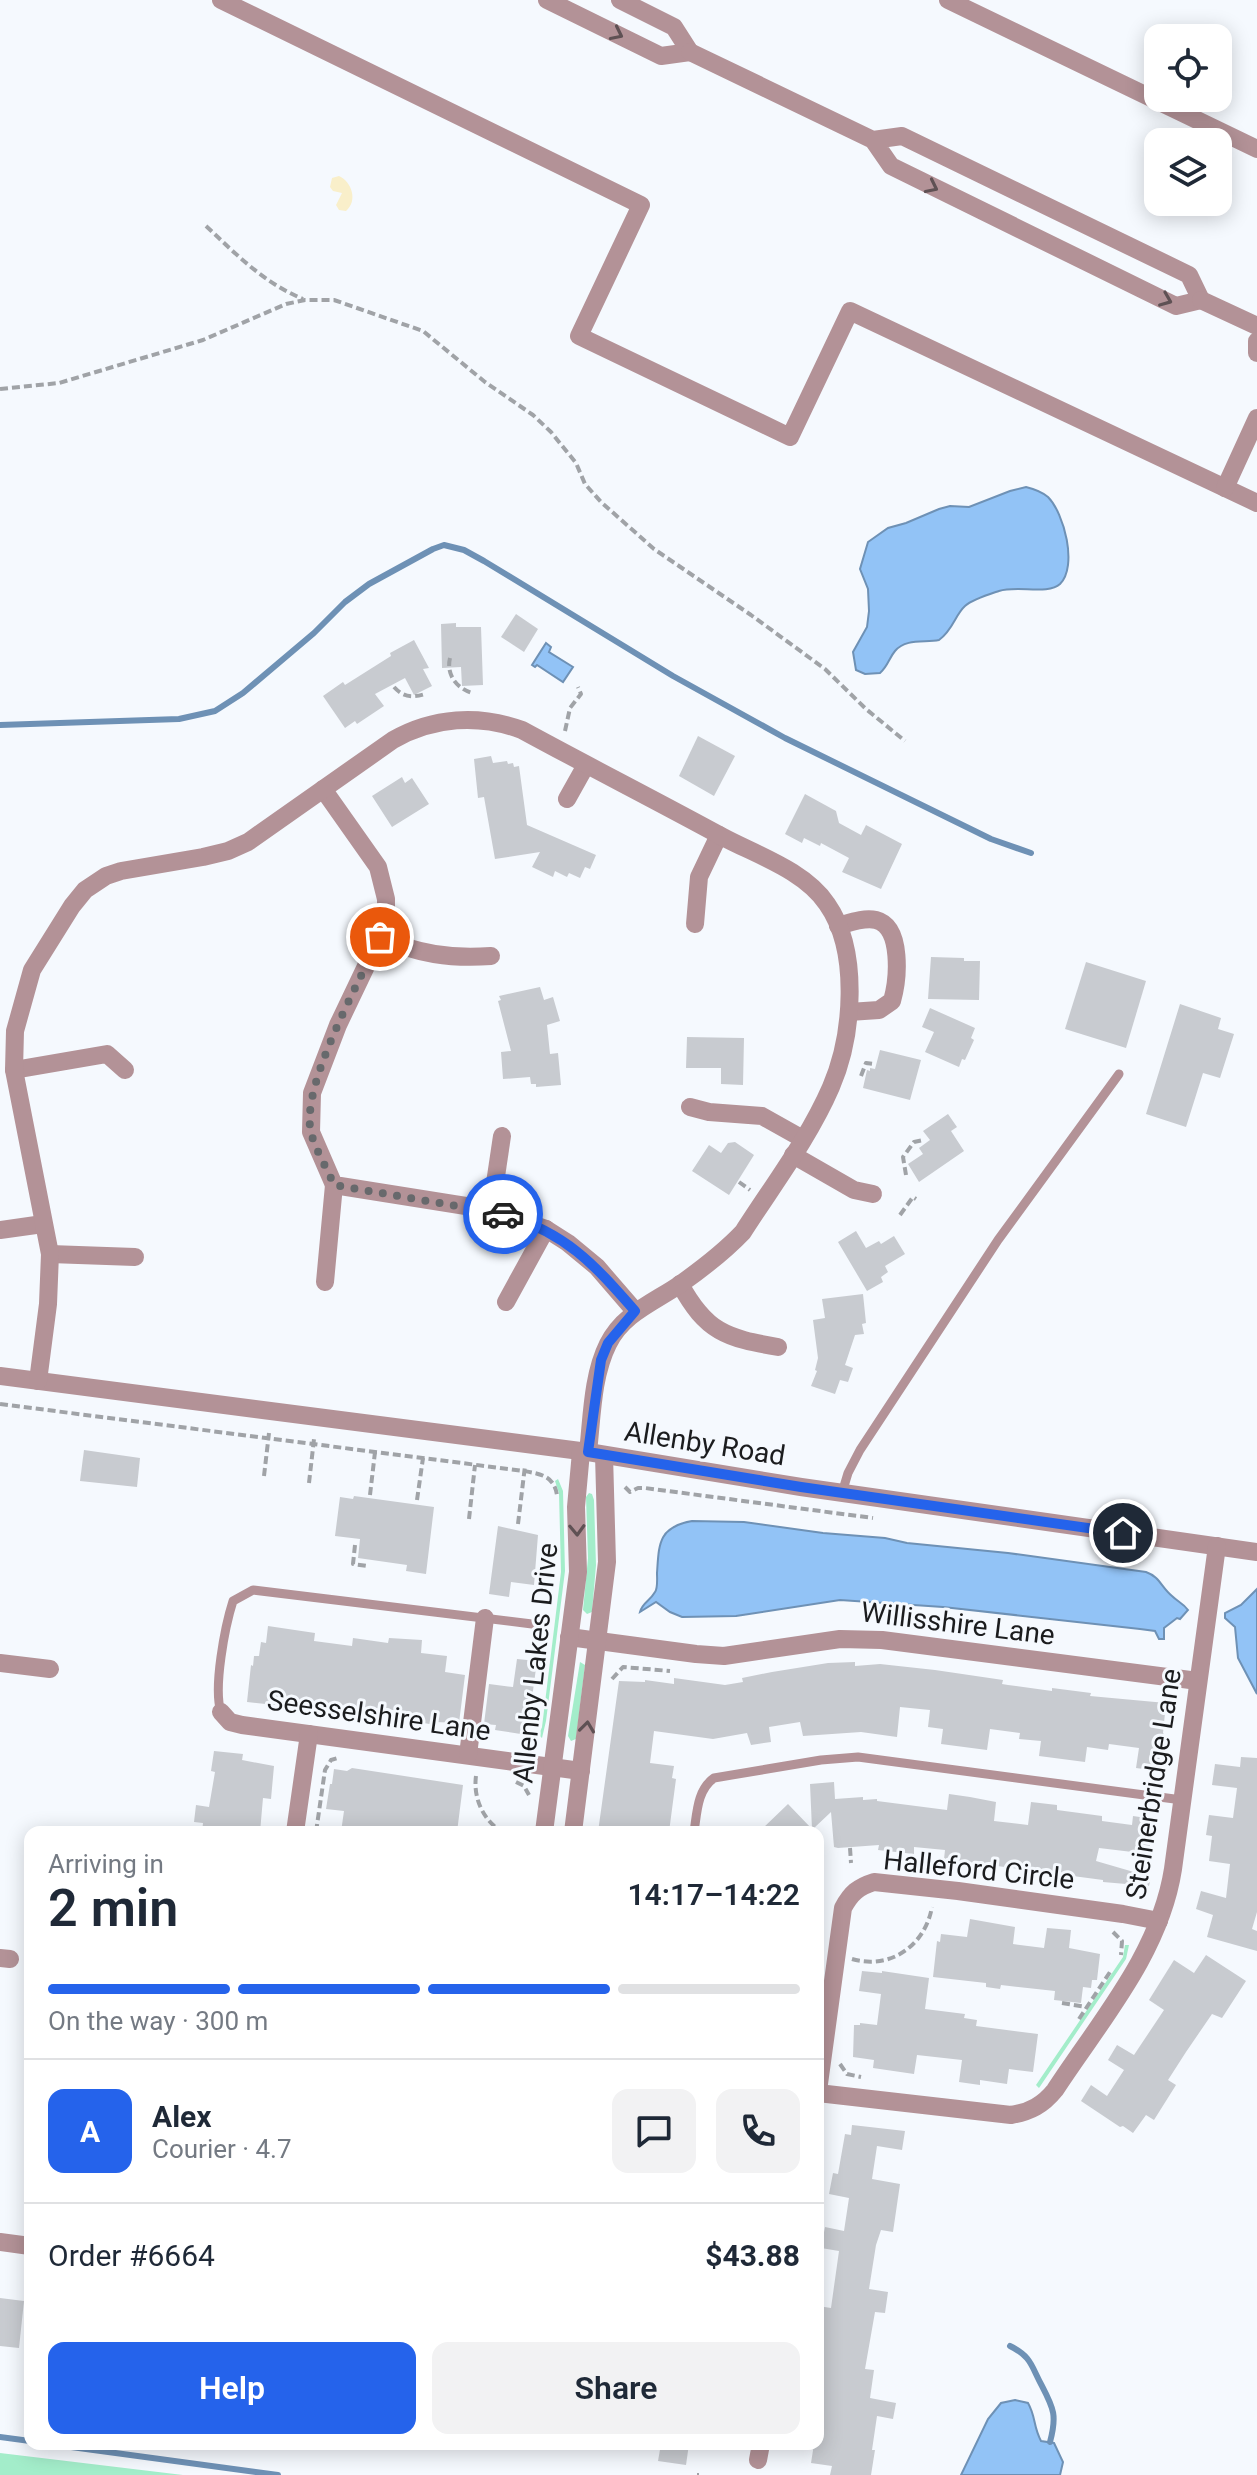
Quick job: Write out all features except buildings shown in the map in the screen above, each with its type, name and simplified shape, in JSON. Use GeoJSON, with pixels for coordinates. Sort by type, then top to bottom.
{"type":"FeatureCollection","features":[{"type":"Feature","properties":{"kind":"street"},"geometry":{"type":"LineString","coordinates":[[221,0],[641,205],[579,336],[790,437],[850,311],[1257,503]]}},
{"type":"Feature","properties":{"kind":"street"},"geometry":{"type":"LineString","coordinates":[[547,0],[661,56],[690,52]]}},
{"type":"Feature","properties":{"kind":"street"},"geometry":{"type":"LineString","coordinates":[[620,0],[674,27],[690,52],[873,140],[891,166],[1176,306],[1201,300],[1257,326]]}},
{"type":"Feature","properties":{"kind":"street"},"geometry":{"type":"LineString","coordinates":[[948,0],[1257,149]]}},
{"type":"Feature","properties":{"kind":"street"},"geometry":{"type":"LineString","coordinates":[[873,140],[902,136],[1189,275],[1201,300]]}},
{"type":"Feature","properties":{"kind":"street"},"geometry":{"type":"LineString","coordinates":[[1257,341],[1257,353]]}},
{"type":"Feature","properties":{"kind":"street"},"geometry":{"type":"LineString","coordinates":[[1225,488],[1257,418]]}},
{"type":"Feature","properties":{"kind":"street"},"geometry":{"type":"LineString","coordinates":[[38,1381],[48,1304],[50,1254],[14,1070],[15,1031],[32,970],[72,906],[85,890],[106,876],[228,851],[248,842],[403,734],[448,720],[507,724],[808,884],[828,905],[838,926],[847,959],[849,1012],[845,1043],[820,1110],[743,1232],[730,1246],[680,1284],[635,1311],[608,1343],[601,1360],[591,1453]]}},
{"type":"Feature","properties":{"kind":"street"},"geometry":{"type":"LineString","coordinates":[[567,799],[586,765]]}},
{"type":"Feature","properties":{"kind":"street"},"geometry":{"type":"LineString","coordinates":[[323,789],[378,867],[386,899],[386,921],[380,937],[338,1025],[312,1093],[311,1132],[334,1185],[325,1282]]}},
{"type":"Feature","properties":{"kind":"street"},"geometry":{"type":"LineString","coordinates":[[695,924],[699,877],[719,835]]}},
{"type":"Feature","properties":{"kind":"street"},"geometry":{"type":"LineString","coordinates":[[838,926],[875,920],[885,925],[891,933],[895,947],[896,976],[892,1001],[879,1010],[849,1012]]}},
{"type":"Feature","properties":{"kind":"street"},"geometry":{"type":"LineString","coordinates":[[380,937],[436,955],[491,956]]}},
{"type":"Feature","properties":{"kind":"street"},"geometry":{"type":"LineString","coordinates":[[14,1070],[107,1054],[125,1070]]}},
{"type":"Feature","properties":{"kind":"street"},"geometry":{"type":"LineString","coordinates":[[690,1107],[709,1112],[762,1116],[854,1190],[873,1194]]}},
{"type":"Feature","properties":{"kind":"street"},"geometry":{"type":"LineString","coordinates":[[491,1210],[502,1136]]}},
{"type":"Feature","properties":{"kind":"street"},"geometry":{"type":"LineString","coordinates":[[334,1185],[491,1210],[546,1229],[597,1267],[635,1311]]}},
{"type":"Feature","properties":{"kind":"street"},"geometry":{"type":"LineString","coordinates":[[0,1230],[43,1224]]}},
{"type":"Feature","properties":{"kind":"street"},"geometry":{"type":"LineString","coordinates":[[506,1302],[546,1229]]}},
{"type":"Feature","properties":{"kind":"street"},"geometry":{"type":"LineString","coordinates":[[50,1254],[135,1257]]}},
{"type":"Feature","properties":{"kind":"street"},"geometry":{"type":"LineString","coordinates":[[680,1284],[697,1313],[720,1332],[745,1341],[778,1347]]}},
{"type":"Feature","properties":{"kind":"street","name":"Allenby Road"},"geometry":{"type":"LineString","coordinates":[[0,1376],[591,1453],[842,1493],[1257,1552]]}},
{"type":"Feature","properties":{"kind":"street","name":"Allenby Lakes Drive"},"geometry":{"type":"LineString","coordinates":[[545,1826],[578,1572],[576,1507],[591,1453]]}},
{"type":"Feature","properties":{"kind":"street","name":"Allenby Lakes Drive"},"geometry":{"type":"LineString","coordinates":[[574,1826],[607,1562],[591,1453]]}},
{"type":"Feature","properties":{"kind":"street","name":"Steinerbridge Lane"},"geometry":{"type":"LineString","coordinates":[[824,2093],[1000,2116],[1021,2114],[1035,2108],[1055,2090],[1137,1967],[1159,1921],[1171,1884],[1217,1546]]}},
{"type":"Feature","properties":{"kind":"street"},"geometry":{"type":"LineString","coordinates":[[468,1755],[485,1618]]}},
{"type":"Feature","properties":{"kind":"street","name":"Willisshire Lane"},"geometry":{"type":"LineString","coordinates":[[569,1637],[724,1656],[861,1638],[1198,1681]]}},
{"type":"Feature","properties":{"kind":"street"},"geometry":{"type":"LineString","coordinates":[[0,1663],[50,1669]]}},
{"type":"Feature","properties":{"kind":"street","name":"Seesselshire Lane"},"geometry":{"type":"LineString","coordinates":[[221,1712],[230,1722],[242,1725],[581,1771]]}},
{"type":"Feature","properties":{"kind":"street"},"geometry":{"type":"LineString","coordinates":[[296,1826],[309,1734]]}},
{"type":"Feature","properties":{"kind":"street","name":"Halleford Circle"},"geometry":{"type":"LineString","coordinates":[[824,2048],[843,1908],[850,1894],[861,1886],[874,1882],[896,1883],[1159,1921]]}},
{"type":"Feature","properties":{"kind":"street"},"geometry":{"type":"LineString","coordinates":[[0,2242],[24,2245]]}},
{"type":"Feature","properties":{"kind":"lane"},"geometry":{"type":"LineString","coordinates":[[842,1493],[860,1450],[903,1384],[1007,1227],[1119,1074]]}},
{"type":"Feature","properties":{"kind":"lane"},"geometry":{"type":"LineString","coordinates":[[221,1712],[217,1691],[228,1614],[233,1601],[253,1590],[532,1624]]}},
{"type":"Feature","properties":{"kind":"lane"},"geometry":{"type":"LineString","coordinates":[[695,1826],[701,1795],[706,1783],[714,1778],[858,1757],[1182,1800]]}},
{"type":"Feature","properties":{"kind":"path"},"geometry":{"type":"LineString","coordinates":[[206,226],[268,282],[305,300]]}},
{"type":"Feature","properties":{"kind":"path"},"geometry":{"type":"LineString","coordinates":[[0,389],[59,383],[203,340],[286,304],[305,300],[334,300],[350,304],[423,331],[433,336],[485,382],[533,415],[576,463],[585,484],[601,502],[654,549],[825,669],[905,741]]}},
{"type":"Feature","properties":{"kind":"path"},"geometry":{"type":"LineString","coordinates":[[450,658],[449,670],[453,679],[462,690],[472,693]]}},
{"type":"Feature","properties":{"kind":"path"},"geometry":{"type":"LineString","coordinates":[[394,687],[412,697],[425,694]]}},
{"type":"Feature","properties":{"kind":"path"},"geometry":{"type":"LineString","coordinates":[[565,731],[570,708],[581,694],[578,687]]}},
{"type":"Feature","properties":{"kind":"path"},"geometry":{"type":"LineString","coordinates":[[861,1076],[866,1063],[874,1064]]}},
{"type":"Feature","properties":{"kind":"path"},"geometry":{"type":"LineString","coordinates":[[906,1175],[903,1157],[914,1142],[923,1140]]}},
{"type":"Feature","properties":{"kind":"path"},"geometry":{"type":"LineString","coordinates":[[739,1182],[754,1192]]}},
{"type":"Feature","properties":{"kind":"path"},"geometry":{"type":"LineString","coordinates":[[900,1215],[913,1197],[916,1199]]}},
{"type":"Feature","properties":{"kind":"path"},"geometry":{"type":"LineString","coordinates":[[0,1404],[524,1469],[552,1476],[557,1502]]}},
{"type":"Feature","properties":{"kind":"path"},"geometry":{"type":"LineString","coordinates":[[264,1476],[268,1436]]}},
{"type":"Feature","properties":{"kind":"path"},"geometry":{"type":"LineString","coordinates":[[309,1483],[314,1441]]}},
{"type":"Feature","properties":{"kind":"path"},"geometry":{"type":"LineString","coordinates":[[370,1495],[375,1452]]}},
{"type":"Feature","properties":{"kind":"path"},"geometry":{"type":"LineString","coordinates":[[417,1500],[423,1458]]}},
{"type":"Feature","properties":{"kind":"path"},"geometry":{"type":"LineString","coordinates":[[469,1519],[475,1465]]}},
{"type":"Feature","properties":{"kind":"path"},"geometry":{"type":"LineString","coordinates":[[518,1524],[524,1469]]}},
{"type":"Feature","properties":{"kind":"path"},"geometry":{"type":"LineString","coordinates":[[355,1545],[353,1564],[367,1566]]}},
{"type":"Feature","properties":{"kind":"path"},"geometry":{"type":"LineString","coordinates":[[611,1685],[613,1677],[623,1667],[683,1673]]}},
{"type":"Feature","properties":{"kind":"path"},"geometry":{"type":"LineString","coordinates":[[1150,1695],[1172,1700],[1172,1727]]}},
{"type":"Feature","properties":{"kind":"path"},"geometry":{"type":"LineString","coordinates":[[317,1826],[325,1770],[330,1758],[345,1757]]}},
{"type":"Feature","properties":{"kind":"path"},"geometry":{"type":"LineString","coordinates":[[466,1775],[483,1777]]}},
{"type":"Feature","properties":{"kind":"path"},"geometry":{"type":"LineString","coordinates":[[476,1776],[475,1787],[480,1806],[496,1826]]}},
{"type":"Feature","properties":{"kind":"path"},"geometry":{"type":"LineString","coordinates":[[510,1781],[526,1788],[530,1800]]}},
{"type":"Feature","properties":{"kind":"path"},"geometry":{"type":"LineString","coordinates":[[526,1788],[531,1784]]}},
{"type":"Feature","properties":{"kind":"path"},"geometry":{"type":"LineString","coordinates":[[850,1848],[851,1863]]}},
{"type":"Feature","properties":{"kind":"path"},"geometry":{"type":"LineString","coordinates":[[921,1906],[944,1909]]}},
{"type":"Feature","properties":{"kind":"path"},"geometry":{"type":"LineString","coordinates":[[849,1971],[851,1959],[878,1962],[897,1957],[911,1948],[922,1935],[932,1907]]}},
{"type":"Feature","properties":{"kind":"path"},"geometry":{"type":"LineString","coordinates":[[1107,1931],[1125,1939],[1121,1955]]}},
{"type":"Feature","properties":{"kind":"path"},"geometry":{"type":"LineString","coordinates":[[1079,2019],[1113,1967]]}},
{"type":"Feature","properties":{"kind":"path"},"geometry":{"type":"LineString","coordinates":[[1062,2003],[1086,2007]]}},
{"type":"Feature","properties":{"kind":"path"},"geometry":{"type":"LineString","coordinates":[[838,2055],[845,2075],[865,2078]]}},
{"type":"Feature","properties":{"kind":"green space"},"geometry":{"type":"Polygon","coordinates":[[[558,1479],[563,1491],[565,1571],[542,1738],[539,1735],[561,1572],[559,1493],[555,1481],[558,1479]]]}},
{"type":"Feature","properties":{"kind":"green space"},"geometry":{"type":"Polygon","coordinates":[[[589,1493],[594,1500],[596,1565],[592,1612],[587,1614],[583,1610],[588,1558],[586,1497],[589,1493]]]}},
{"type":"Feature","properties":{"kind":"green space"},"geometry":{"type":"Polygon","coordinates":[[[580,1662],[585,1665],[576,1739],[571,1741],[568,1736],[580,1662]]]}},
{"type":"Feature","properties":{"kind":"green space"},"geometry":{"type":"Polygon","coordinates":[[[1125,1945],[1129,1945],[1126,1959],[1039,2088],[1036,2085],[1123,1957],[1125,1945]]]}},
{"type":"Feature","properties":{"kind":"green space"},"geometry":{"type":"Polygon","coordinates":[[[0,2453],[183,2475],[0,2475],[0,2453]]]}},
{"type":"Feature","properties":{"kind":"sand"},"geometry":{"type":"Polygon","coordinates":[[[339,176],[352,192],[352,202],[346,211],[339,210],[336,205],[342,193],[330,187],[332,178],[339,176]]]}},
{"type":"Feature","properties":{"kind":"water"},"geometry":{"type":"Polygon","coordinates":[[[1026,487],[1048,497],[1064,527],[1068,565],[1060,584],[1048,589],[1006,589],[977,599],[968,603],[939,640],[899,647],[880,673],[865,674],[856,670],[853,652],[867,627],[869,611],[868,589],[860,569],[868,542],[888,528],[939,509],[969,507],[1026,487]]]}},
{"type":"Feature","properties":{"kind":"water"},"geometry":{"type":"Polygon","coordinates":[[[546,643],[551,647],[549,652],[573,667],[563,682],[537,665],[532,665],[546,643]]]}},
{"type":"Feature","properties":{"kind":"water"},"geometry":{"type":"Polygon","coordinates":[[[692,1521],[744,1522],[1146,1572],[1188,1610],[1164,1628],[1164,1639],[1159,1639],[1155,1631],[1140,1629],[943,1607],[840,1600],[736,1616],[682,1617],[656,1602],[640,1612],[656,1590],[662,1538],[672,1528],[692,1521]]]}},
{"type":"Feature","properties":{"kind":"water"},"geometry":{"type":"Polygon","coordinates":[[[1257,1589],[1257,1694],[1238,1658],[1235,1627],[1225,1618],[1225,1613],[1241,1605],[1257,1589]]]}},
{"type":"Feature","properties":{"kind":"water"},"geometry":{"type":"Polygon","coordinates":[[[1015,2400],[1028,2403],[1041,2441],[1054,2443],[1063,2462],[1060,2475],[961,2475],[988,2419],[1001,2403],[1015,2400]]]}},
{"type":"Feature","properties":{"kind":"waterway"},"geometry":{"type":"LineString","coordinates":[[0,725],[179,719],[215,711],[243,693],[369,584],[444,545],[464,550],[484,561],[673,676],[785,738],[991,839],[1031,853]]}},
{"type":"Feature","properties":{"kind":"waterway"},"geometry":{"type":"LineString","coordinates":[[1010,2346],[1030,2363],[1049,2401],[1054,2419],[1050,2442]]}},
{"type":"Feature","properties":{"kind":"waterway"},"geometry":{"type":"LineString","coordinates":[[0,2437],[24,2440]]}},
{"type":"Feature","properties":{"kind":"waterway"},"geometry":{"type":"LineString","coordinates":[[93,2450],[278,2475]]}},
{"type":"Feature","properties":{"kind":"way so far"},"geometry":{"type":"LineString","coordinates":[[380,937],[338,1025],[312,1093],[311,1132],[334,1185],[503,1214]]}},
{"type":"Feature","properties":{"kind":"route"},"geometry":{"type":"LineString","coordinates":[[503,1214],[546,1229],[568,1243],[597,1267],[635,1311],[608,1343],[601,1360],[588,1452],[801,1487],[1123,1533]]}}]}
